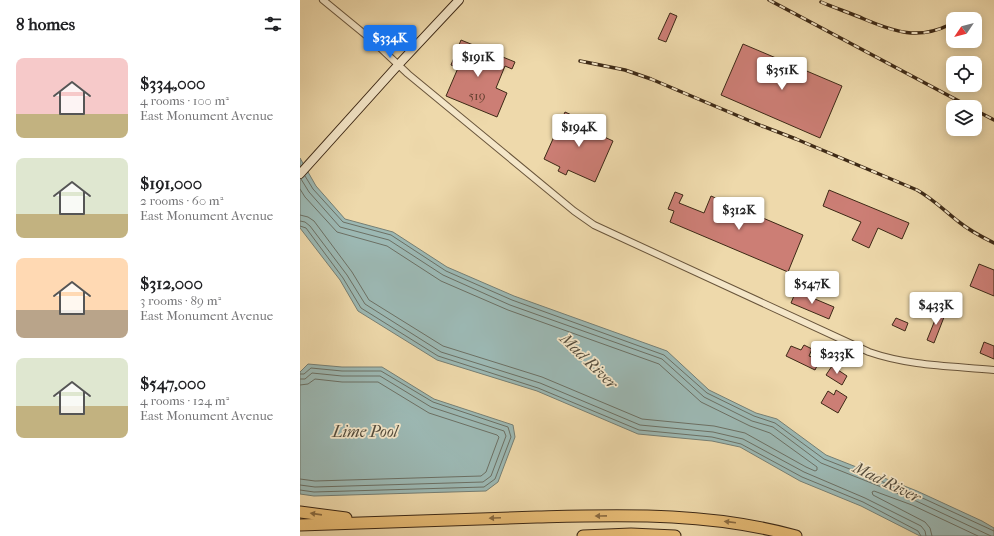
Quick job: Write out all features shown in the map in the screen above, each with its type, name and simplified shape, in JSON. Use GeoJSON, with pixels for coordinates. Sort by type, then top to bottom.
{"type":"FeatureCollection","features":[{"type":"Feature","properties":{"kind":"highway"},"geometry":{"type":"LineString","coordinates":[[300,512],[382,522]]}},
{"type":"Feature","properties":{"kind":"highway"},"geometry":{"type":"LineString","coordinates":[[300,525],[633,515],[698,518],[736,522],[796,536]]}},
{"type":"Feature","properties":{"kind":"highway"},"geometry":{"type":"LineString","coordinates":[[583,536],[630,534],[675,536]]}},
{"type":"Feature","properties":{"kind":"main road"},"geometry":{"type":"LineString","coordinates":[[300,174],[459,0]]}},
{"type":"Feature","properties":{"kind":"street"},"geometry":{"type":"LineString","coordinates":[[323,0],[574,211],[594,225],[876,354],[904,362],[994,370]]}},
{"type":"Feature","properties":{"kind":"water","name":"Mad River"},"geometry":{"type":"Polygon","coordinates":[[[300,158],[316,186],[345,219],[393,232],[447,267],[514,296],[667,351],[709,390],[756,413],[777,419],[826,455],[917,491],[982,521],[994,528],[994,536],[920,536],[861,506],[800,481],[740,447],[712,441],[638,434],[537,391],[437,360],[358,311],[340,280],[300,228],[300,158]]]}},
{"type":"Feature","properties":{"kind":"water","name":"Lime Pool"},"geometry":{"type":"Polygon","coordinates":[[[308,364],[342,367],[382,367],[434,399],[513,425],[515,437],[498,482],[486,491],[314,496],[300,494],[300,372],[308,364]]]}},
{"type":"Feature","properties":{"kind":"building"},"geometry":{"type":"Polygon","coordinates":[[[670,13],[677,16],[666,42],[658,39],[670,13]]]}},
{"type":"Feature","properties":{"kind":"building"},"geometry":{"type":"Polygon","coordinates":[[[461,40],[515,62],[512,69],[505,66],[496,88],[507,93],[497,117],[446,96],[458,68],[451,65],[461,40]]]}},
{"type":"Feature","properties":{"kind":"building"},"geometry":{"type":"Polygon","coordinates":[[[743,44],[842,86],[820,138],[721,95],[743,44]]]}},
{"type":"Feature","properties":{"kind":"building"},"geometry":{"type":"Polygon","coordinates":[[[565,112],[602,129],[600,135],[613,141],[595,182],[568,170],[566,175],[558,171],[560,167],[544,159],[565,112]]]}},
{"type":"Feature","properties":{"kind":"building"},"geometry":{"type":"Polygon","coordinates":[[[829,190],[909,223],[902,239],[878,228],[869,248],[852,240],[861,222],[823,206],[829,190]]]}},
{"type":"Feature","properties":{"kind":"building"},"geometry":{"type":"Polygon","coordinates":[[[675,192],[683,195],[679,203],[704,213],[711,196],[803,235],[788,272],[670,222],[674,211],[668,209],[675,192]]]}},
{"type":"Feature","properties":{"kind":"building"},"geometry":{"type":"Polygon","coordinates":[[[979,264],[994,270],[994,296],[970,286],[979,264]]]}},
{"type":"Feature","properties":{"kind":"building"},"geometry":{"type":"Polygon","coordinates":[[[796,291],[834,307],[829,319],[791,303],[796,291]]]}},
{"type":"Feature","properties":{"kind":"building"},"geometry":{"type":"Polygon","coordinates":[[[939,310],[946,312],[934,343],[927,340],[939,310]]]}},
{"type":"Feature","properties":{"kind":"building"},"geometry":{"type":"Polygon","coordinates":[[[896,318],[908,323],[905,331],[892,325],[896,318]]]}},
{"type":"Feature","properties":{"kind":"building"},"geometry":{"type":"Polygon","coordinates":[[[984,342],[994,346],[994,359],[980,353],[984,342]]]}},
{"type":"Feature","properties":{"kind":"building"},"geometry":{"type":"Polygon","coordinates":[[[804,345],[812,349],[809,356],[820,360],[815,370],[786,356],[791,346],[801,350],[804,345]]]}},
{"type":"Feature","properties":{"kind":"building"},"geometry":{"type":"Polygon","coordinates":[[[832,366],[847,376],[842,385],[826,375],[832,366]]]}},
{"type":"Feature","properties":{"kind":"building"},"geometry":{"type":"Polygon","coordinates":[[[836,390],[847,397],[838,413],[821,403],[828,391],[834,395],[836,390]]]}},
{"type":"Feature","properties":{"kind":"railway"},"geometry":{"type":"LineString","coordinates":[[769,0],[957,100]]}},
{"type":"Feature","properties":{"kind":"railway"},"geometry":{"type":"LineString","coordinates":[[821,2],[896,31],[917,33],[938,30],[946,26]]}},
{"type":"Feature","properties":{"kind":"railway"},"geometry":{"type":"LineString","coordinates":[[580,61],[625,70],[651,79],[917,190],[934,201],[967,228],[994,243]]}},
{"type":"Feature","properties":{"kind":"railway"},"geometry":{"type":"LineString","coordinates":[[982,114],[994,120]]}}]}
